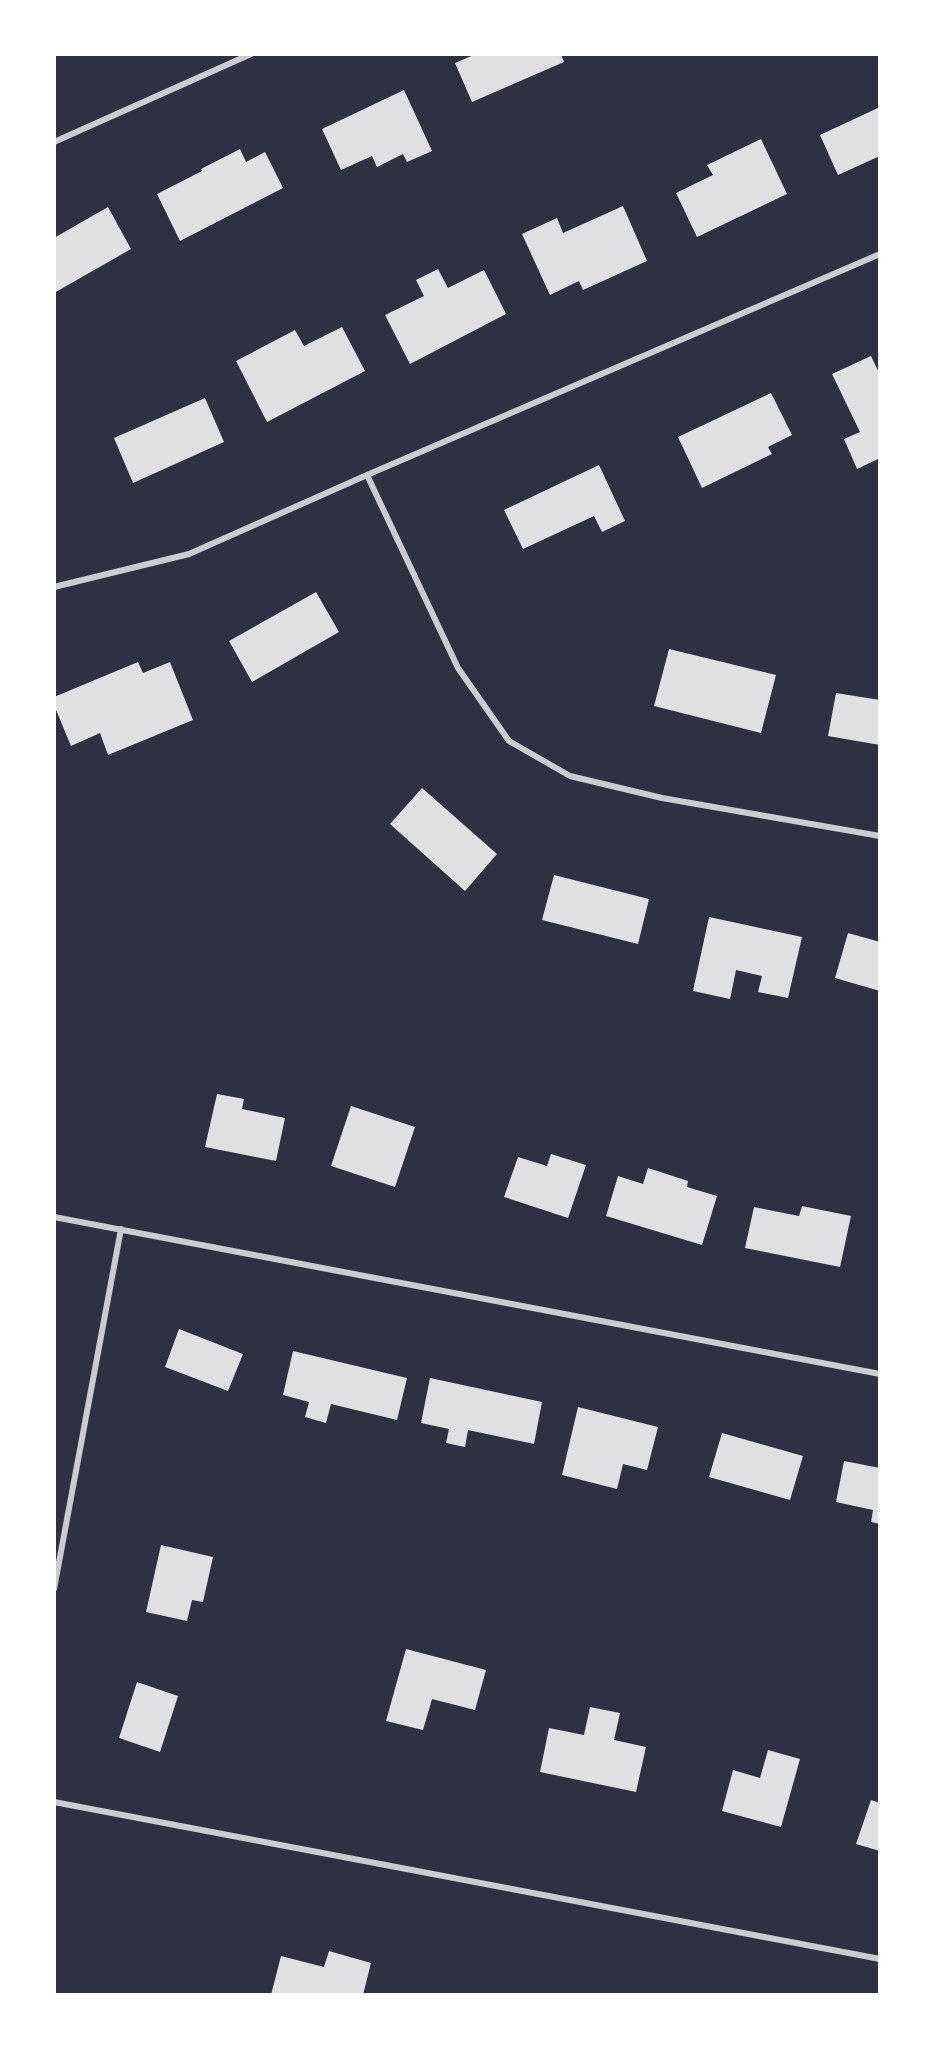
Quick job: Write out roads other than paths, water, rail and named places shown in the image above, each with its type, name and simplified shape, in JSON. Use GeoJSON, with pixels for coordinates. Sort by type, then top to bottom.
{"type":"FeatureCollection","features":[{"type":"Feature","properties":{"kind":"street"},"geometry":{"type":"LineString","coordinates":[[54,142],[251,54]]}},
{"type":"Feature","properties":{"kind":"street"},"geometry":{"type":"LineString","coordinates":[[54,587],[189,554],[880,254]]}},
{"type":"Feature","properties":{"kind":"street"},"geometry":{"type":"LineString","coordinates":[[367,475],[458,668],[509,741],[570,776],[663,798],[880,836]]}},
{"type":"Feature","properties":{"kind":"street"},"geometry":{"type":"LineString","coordinates":[[54,1217],[880,1374]]}},
{"type":"Feature","properties":{"kind":"street"},"geometry":{"type":"LineString","coordinates":[[54,1588],[121,1229]]}},
{"type":"Feature","properties":{"kind":"street"},"geometry":{"type":"LineString","coordinates":[[54,1802],[880,1959]]}}]}
